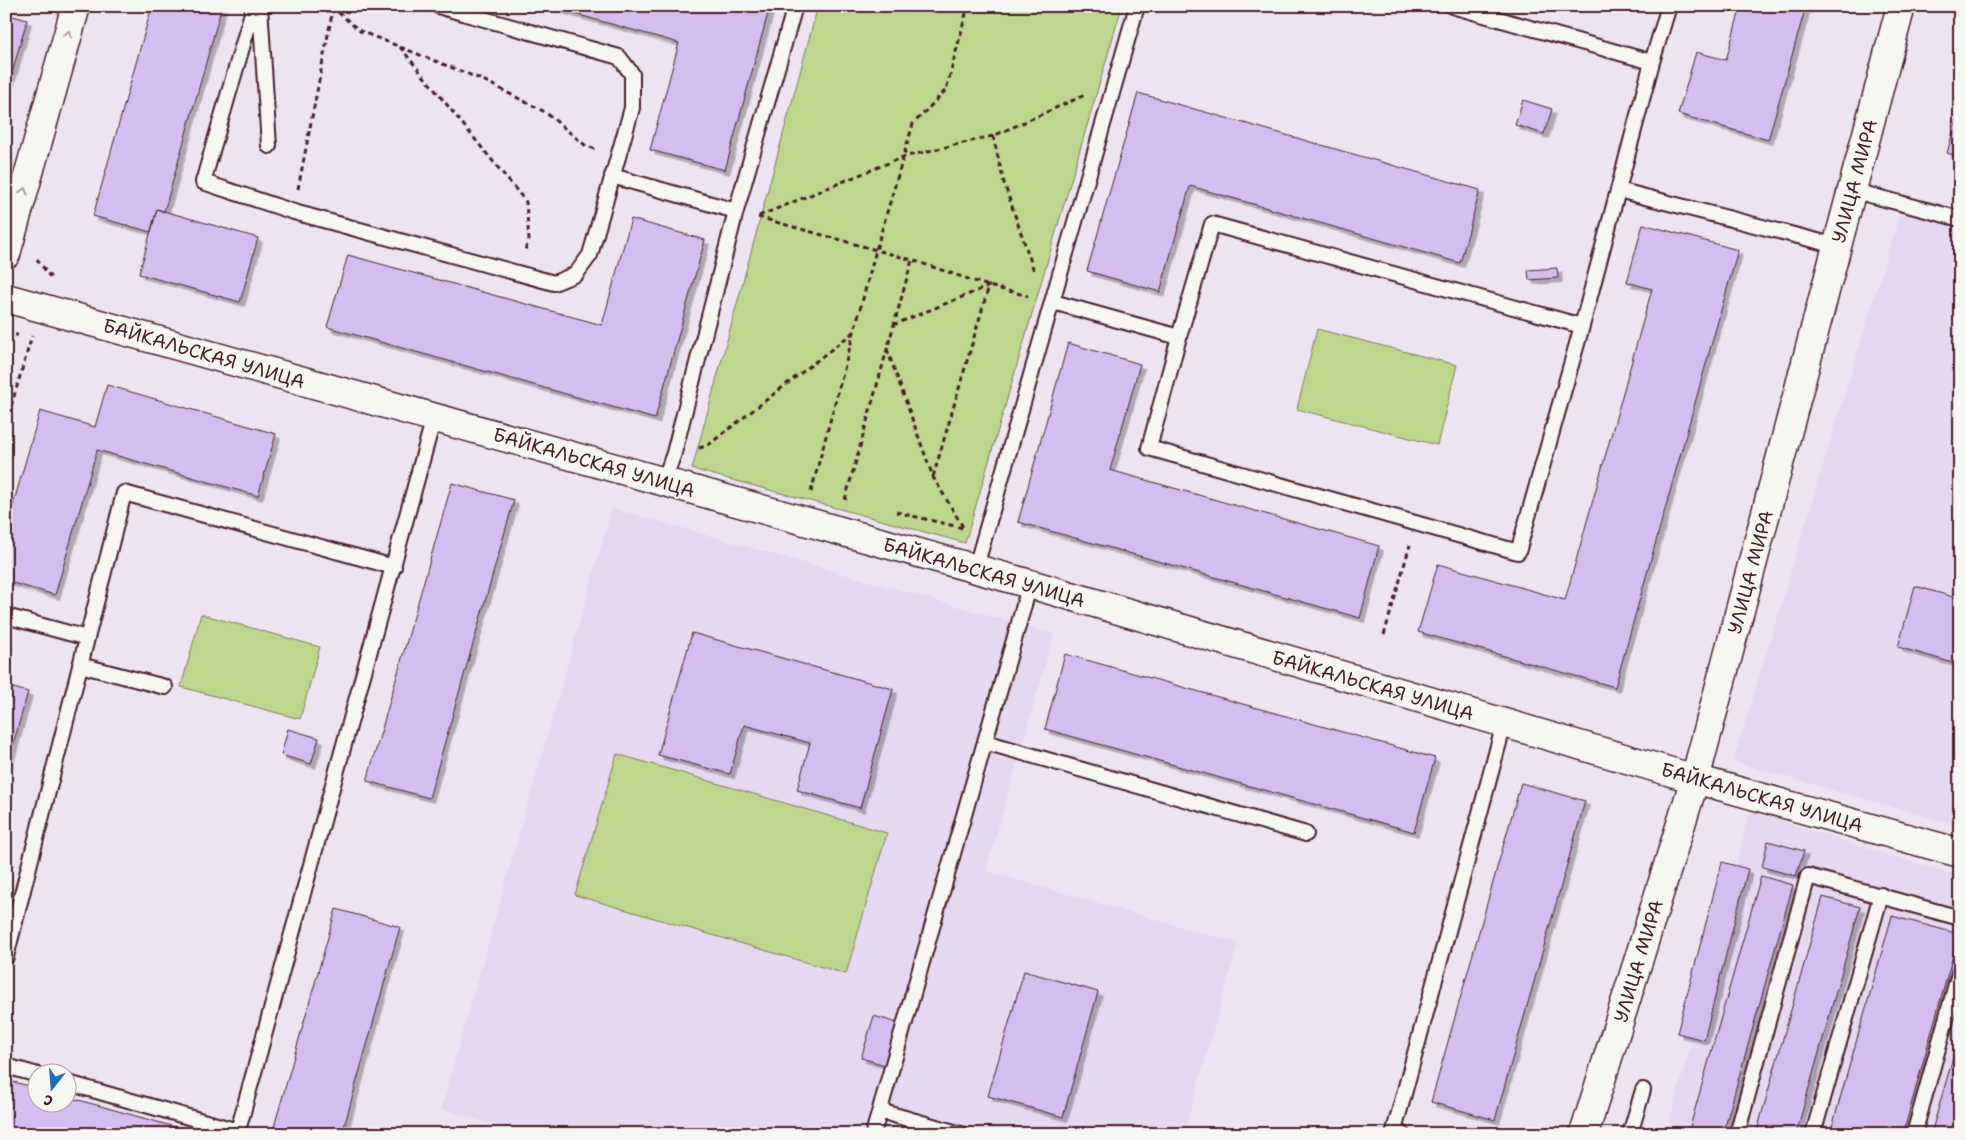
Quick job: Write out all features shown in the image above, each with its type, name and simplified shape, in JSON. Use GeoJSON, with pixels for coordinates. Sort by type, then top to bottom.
{"type":"FeatureCollection","features":[{"type":"Feature","properties":{"kind":"street"},"geometry":{"type":"LineString","coordinates":[[6,254],[76,6]]}},
{"type":"Feature","properties":{"kind":"street","name":"УЛИЦА МИРА"},"geometry":{"type":"LineString","coordinates":[[1584,1134],[1695,779],[1901,6]]}},
{"type":"Feature","properties":{"kind":"street","name":"БАЙКАЛЬСКАЯ УЛИЦА"},"geometry":{"type":"LineString","coordinates":[[6,298],[1030,584],[1504,724],[1960,853]]}},
{"type":"Feature","properties":{"kind":"lane"},"geometry":{"type":"LineString","coordinates":[[254,6],[203,182],[294,212],[554,283],[576,274],[590,255],[632,108],[632,74],[619,57],[438,6]]}},
{"type":"Feature","properties":{"kind":"lane"},"geometry":{"type":"LineString","coordinates":[[260,6],[269,146]]}},
{"type":"Feature","properties":{"kind":"lane"},"geometry":{"type":"LineString","coordinates":[[664,481],[674,453],[736,211],[795,6]]}},
{"type":"Feature","properties":{"kind":"lane"},"geometry":{"type":"LineString","coordinates":[[976,570],[1049,301],[1137,6]]}},
{"type":"Feature","properties":{"kind":"lane"},"geometry":{"type":"LineString","coordinates":[[1452,6],[1652,62]]}},
{"type":"Feature","properties":{"kind":"lane"},"geometry":{"type":"LineString","coordinates":[[1582,326],[1212,224],[1149,448],[1518,552],[1582,326],[1652,62],[1669,6]]}},
{"type":"Feature","properties":{"kind":"lane"},"geometry":{"type":"LineString","coordinates":[[612,176],[736,211]]}},
{"type":"Feature","properties":{"kind":"lane"},"geometry":{"type":"LineString","coordinates":[[1618,190],[1837,246]]}},
{"type":"Feature","properties":{"kind":"lane"},"geometry":{"type":"LineString","coordinates":[[1851,190],[1960,219]]}},
{"type":"Feature","properties":{"kind":"lane"},"geometry":{"type":"LineString","coordinates":[[1049,301],[1179,337]]}},
{"type":"Feature","properties":{"kind":"lane"},"geometry":{"type":"LineString","coordinates":[[78,1086],[237,1132],[434,417]]}},
{"type":"Feature","properties":{"kind":"lane"},"geometry":{"type":"LineString","coordinates":[[6,957],[124,493],[394,567]]}},
{"type":"Feature","properties":{"kind":"lane"},"geometry":{"type":"LineString","coordinates":[[873,1134],[1030,584]]}},
{"type":"Feature","properties":{"kind":"lane"},"geometry":{"type":"LineString","coordinates":[[6,616],[87,638]]}},
{"type":"Feature","properties":{"kind":"lane"},"geometry":{"type":"LineString","coordinates":[[80,666],[165,687]]}},
{"type":"Feature","properties":{"kind":"lane"},"geometry":{"type":"LineString","coordinates":[[1403,1134],[1394,1131],[1504,724]]}},
{"type":"Feature","properties":{"kind":"lane"},"geometry":{"type":"LineString","coordinates":[[985,742],[1306,834]]}},
{"type":"Feature","properties":{"kind":"lane"},"geometry":{"type":"LineString","coordinates":[[1737,1134],[1808,876],[1960,918]]}},
{"type":"Feature","properties":{"kind":"lane"},"geometry":{"type":"LineString","coordinates":[[1812,1134],[1881,896]]}},
{"type":"Feature","properties":{"kind":"lane"},"geometry":{"type":"LineString","coordinates":[[1914,1134],[1960,970]]}},
{"type":"Feature","properties":{"kind":"lane"},"geometry":{"type":"LineString","coordinates":[[6,1066],[28,1072]]}},
{"type":"Feature","properties":{"kind":"lane"},"geometry":{"type":"LineString","coordinates":[[1630,1134],[1644,1090]]}},
{"type":"Feature","properties":{"kind":"lane"},"geometry":{"type":"LineString","coordinates":[[880,1111],[961,1134]]}},
{"type":"Feature","properties":{"kind":"path"},"geometry":{"type":"LineString","coordinates":[[811,492],[876,250],[913,124],[946,90],[968,6]]}},
{"type":"Feature","properties":{"kind":"path"},"geometry":{"type":"LineString","coordinates":[[294,212],[334,7]]}},
{"type":"Feature","properties":{"kind":"path"},"geometry":{"type":"LineString","coordinates":[[334,7],[360,31],[483,80],[545,112],[586,146],[618,157]]}},
{"type":"Feature","properties":{"kind":"path"},"geometry":{"type":"LineString","coordinates":[[400,47],[526,202],[529,240],[517,273]]}},
{"type":"Feature","properties":{"kind":"path"},"geometry":{"type":"LineString","coordinates":[[756,217],[903,157],[993,136],[1115,82]]}},
{"type":"Feature","properties":{"kind":"path"},"geometry":{"type":"LineString","coordinates":[[993,136],[1004,183],[1049,301]]}},
{"type":"Feature","properties":{"kind":"path"},"geometry":{"type":"LineString","coordinates":[[736,211],[912,260],[989,286],[1049,301]]}},
{"type":"Feature","properties":{"kind":"path"},"geometry":{"type":"LineString","coordinates":[[845,500],[912,260]]}},
{"type":"Feature","properties":{"kind":"path"},"geometry":{"type":"LineString","coordinates":[[6,423],[51,278]]}},
{"type":"Feature","properties":{"kind":"path"},"geometry":{"type":"LineString","coordinates":[[893,325],[989,286]]}},
{"type":"Feature","properties":{"kind":"path"},"geometry":{"type":"LineString","coordinates":[[933,477],[989,286]]}},
{"type":"Feature","properties":{"kind":"path"},"geometry":{"type":"LineString","coordinates":[[674,453],[707,446],[856,330]]}},
{"type":"Feature","properties":{"kind":"path"},"geometry":{"type":"LineString","coordinates":[[886,349],[933,477],[963,528],[986,534]]}},
{"type":"Feature","properties":{"kind":"path"},"geometry":{"type":"LineString","coordinates":[[1384,636],[1417,523]]}},
{"type":"Feature","properties":{"kind":"shaded area"},"geometry":{"type":"Polygon","coordinates":[[[1904,199],[1960,214],[1960,826],[1733,762],[1904,199]]]}},
{"type":"Feature","properties":{"kind":"shaded area"},"geometry":{"type":"Polygon","coordinates":[[[612,508],[1054,634],[986,871],[1238,943],[1184,1134],[527,1134],[441,1109],[612,508]]]}},
{"type":"Feature","properties":{"kind":"shaded area"},"geometry":{"type":"Polygon","coordinates":[[[1750,811],[1960,877],[1960,1134],[1666,1134],[1750,811]]]}},
{"type":"Feature","properties":{"kind":"green space"},"geometry":{"type":"Polygon","coordinates":[[[818,6],[1122,6],[965,543],[692,469],[818,6]]]}},
{"type":"Feature","properties":{"kind":"green space"},"geometry":{"type":"Polygon","coordinates":[[[1317,329],[1457,365],[1437,445],[1297,409],[1317,329]]]}},
{"type":"Feature","properties":{"kind":"green space"},"geometry":{"type":"Polygon","coordinates":[[[201,614],[320,647],[300,719],[181,687],[201,614]]]}},
{"type":"Feature","properties":{"kind":"green space"},"geometry":{"type":"Polygon","coordinates":[[[617,754],[887,833],[846,974],[575,895],[617,754]]]}},
{"type":"Feature","properties":{"kind":"building"},"geometry":{"type":"Polygon","coordinates":[[[152,6],[222,6],[164,212],[157,209],[151,232],[93,216],[152,6]]]}},
{"type":"Feature","properties":{"kind":"building"},"geometry":{"type":"Polygon","coordinates":[[[547,6],[770,6],[725,170],[650,150],[679,43],[547,6]]]}},
{"type":"Feature","properties":{"kind":"building"},"geometry":{"type":"Polygon","coordinates":[[[1741,6],[1806,6],[1768,140],[1678,114],[1696,52],[1726,60],[1741,6]]]}},
{"type":"Feature","properties":{"kind":"building"},"geometry":{"type":"Polygon","coordinates":[[[6,14],[27,20],[6,94],[6,14]]]}},
{"type":"Feature","properties":{"kind":"building"},"geometry":{"type":"Polygon","coordinates":[[[1138,93],[1480,190],[1460,263],[1190,186],[1160,292],[1087,271],[1138,93]]]}},
{"type":"Feature","properties":{"kind":"building"},"geometry":{"type":"Polygon","coordinates":[[[1523,100],[1552,109],[1544,134],[1515,125],[1523,100]]]}},
{"type":"Feature","properties":{"kind":"building"},"geometry":{"type":"Polygon","coordinates":[[[1960,106],[1960,157],[1947,153],[1960,106]]]}},
{"type":"Feature","properties":{"kind":"building"},"geometry":{"type":"Polygon","coordinates":[[[157,209],[258,238],[240,302],[139,274],[157,209]]]}},
{"type":"Feature","properties":{"kind":"building"},"geometry":{"type":"Polygon","coordinates":[[[631,219],[705,240],[655,419],[327,327],[348,255],[602,325],[631,219]]]}},
{"type":"Feature","properties":{"kind":"building"},"geometry":{"type":"Polygon","coordinates":[[[1643,224],[1738,250],[1615,687],[1418,632],[1438,564],[1565,600],[1652,289],[1627,282],[1643,224]]]}},
{"type":"Feature","properties":{"kind":"building"},"geometry":{"type":"Polygon","coordinates":[[[1557,268],[1558,278],[1529,280],[1528,270],[1557,268]]]}},
{"type":"Feature","properties":{"kind":"building"},"geometry":{"type":"Polygon","coordinates":[[[1068,343],[1140,364],[1110,470],[1379,546],[1360,618],[1018,522],[1068,343]]]}},
{"type":"Feature","properties":{"kind":"building"},"geometry":{"type":"Polygon","coordinates":[[[107,385],[276,434],[258,496],[97,450],[55,595],[6,581],[6,529],[40,411],[95,427],[107,385]]]}},
{"type":"Feature","properties":{"kind":"building"},"geometry":{"type":"Polygon","coordinates":[[[452,483],[514,500],[429,798],[367,781],[452,483]]]}},
{"type":"Feature","properties":{"kind":"building"},"geometry":{"type":"Polygon","coordinates":[[[1915,586],[1960,599],[1960,665],[1898,647],[1915,586]]]}},
{"type":"Feature","properties":{"kind":"building"},"geometry":{"type":"Polygon","coordinates":[[[692,633],[893,689],[860,808],[797,790],[810,743],[744,725],[730,774],[658,755],[692,633]]]}},
{"type":"Feature","properties":{"kind":"building"},"geometry":{"type":"Polygon","coordinates":[[[1065,654],[1435,758],[1414,832],[1045,729],[1065,654]]]}},
{"type":"Feature","properties":{"kind":"building"},"geometry":{"type":"Polygon","coordinates":[[[6,686],[28,692],[6,769],[6,686]]]}},
{"type":"Feature","properties":{"kind":"building"},"geometry":{"type":"Polygon","coordinates":[[[288,729],[319,738],[311,764],[281,755],[288,729]]]}},
{"type":"Feature","properties":{"kind":"building"},"geometry":{"type":"Polygon","coordinates":[[[1521,783],[1585,801],[1495,1120],[1431,1102],[1521,783]]]}},
{"type":"Feature","properties":{"kind":"building"},"geometry":{"type":"Polygon","coordinates":[[[1768,841],[1804,851],[1796,876],[1762,867],[1768,841]]]}},
{"type":"Feature","properties":{"kind":"building"},"geometry":{"type":"Polygon","coordinates":[[[1722,862],[1748,869],[1704,1040],[1677,1033],[1722,862]]]}},
{"type":"Feature","properties":{"kind":"building"},"geometry":{"type":"Polygon","coordinates":[[[1761,876],[1793,885],[1723,1134],[1688,1134],[1761,876]]]}},
{"type":"Feature","properties":{"kind":"building"},"geometry":{"type":"Polygon","coordinates":[[[1823,897],[1860,907],[1796,1134],[1756,1134],[1823,897]]]}},
{"type":"Feature","properties":{"kind":"building"},"geometry":{"type":"Polygon","coordinates":[[[336,909],[400,927],[342,1134],[272,1134],[336,909]]]}},
{"type":"Feature","properties":{"kind":"building"},"geometry":{"type":"Polygon","coordinates":[[[1892,916],[1959,934],[1903,1134],[1830,1134],[1892,916]]]}},
{"type":"Feature","properties":{"kind":"building"},"geometry":{"type":"Polygon","coordinates":[[[1024,971],[1098,992],[1063,1117],[988,1096],[1024,971]]]}},
{"type":"Feature","properties":{"kind":"building"},"geometry":{"type":"Polygon","coordinates":[[[874,1016],[897,1023],[885,1065],[861,1058],[874,1016]]]}},
{"type":"Feature","properties":{"kind":"building"},"geometry":{"type":"Polygon","coordinates":[[[1960,1033],[1960,1134],[1931,1134],[1960,1033]]]}},
{"type":"Feature","properties":{"kind":"building"},"geometry":{"type":"Polygon","coordinates":[[[13,1082],[28,1086],[28,1112],[78,1112],[78,1100],[179,1128],[178,1134],[6,1134],[6,1106],[13,1082]]]}}]}
